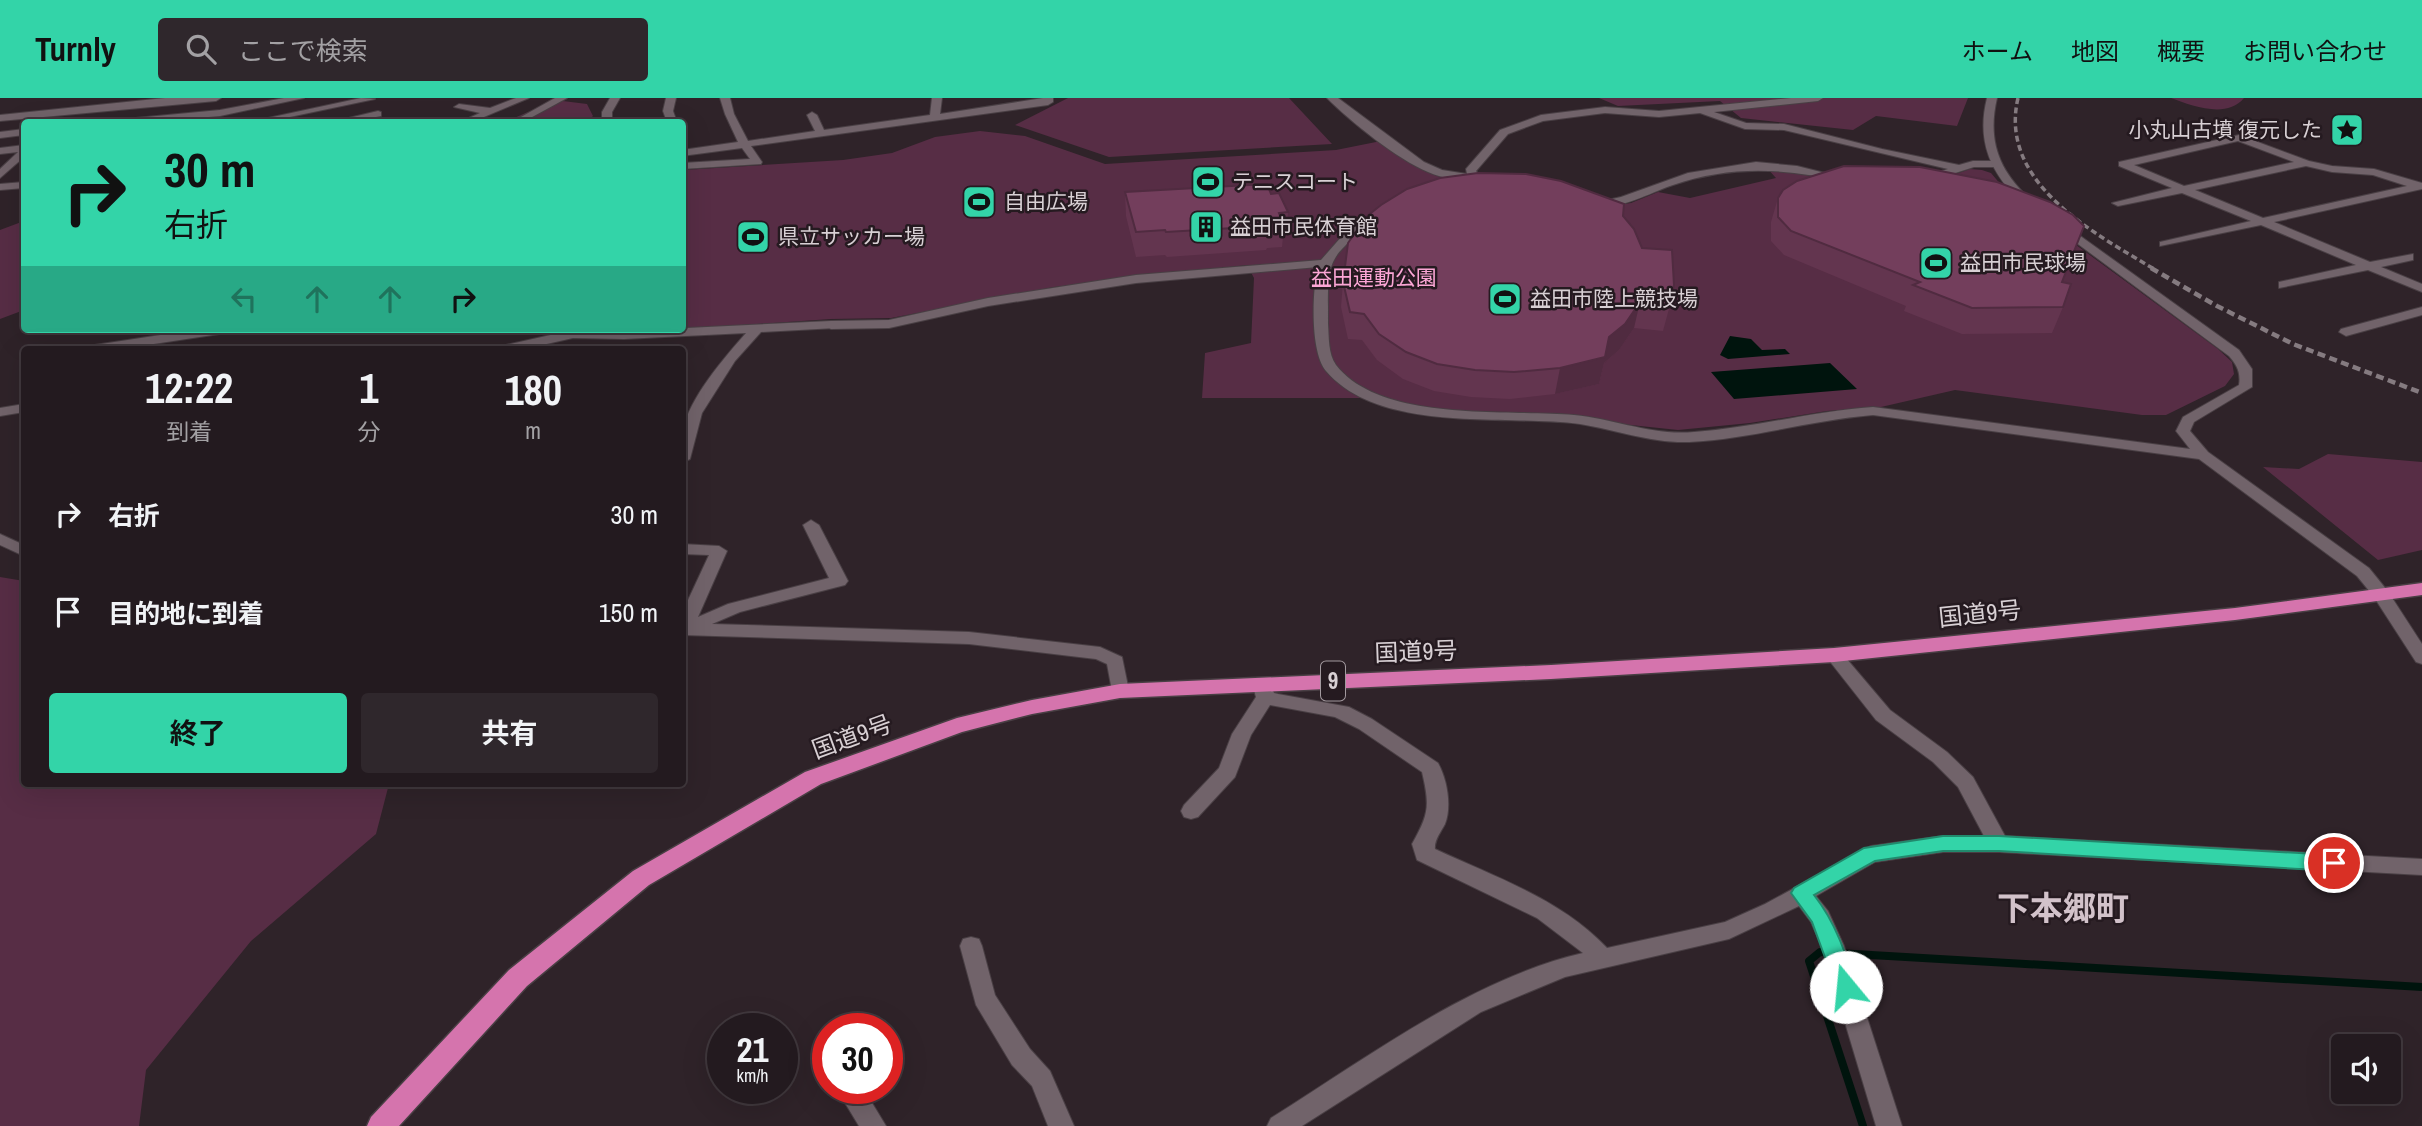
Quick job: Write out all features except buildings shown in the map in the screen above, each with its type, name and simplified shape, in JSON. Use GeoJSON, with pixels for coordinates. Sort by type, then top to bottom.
{"type":"FeatureCollection","features":[{"type":"Feature","properties":{"kind":"highway","name":"国道9号"},"geometry":{"type":"LineString","coordinates":[[381,1126],[518,978],[641,878],[813,778],[957,726],[1032,707],[1120,691],[1264,691],[1834,654],[2235,614],[2422,589]]}},
{"type":"Feature","properties":{"kind":"street"},"geometry":{"type":"LineString","coordinates":[[0,118],[170,100],[215,98],[222,118]]}},
{"type":"Feature","properties":{"kind":"street"},"geometry":{"type":"LineString","coordinates":[[198,119],[222,118],[299,98]]}},
{"type":"Feature","properties":{"kind":"street"},"geometry":{"type":"LineString","coordinates":[[474,119],[524,98]]}},
{"type":"Feature","properties":{"kind":"street"},"geometry":{"type":"LineString","coordinates":[[523,119],[562,98]]}},
{"type":"Feature","properties":{"kind":"street"},"geometry":{"type":"LineString","coordinates":[[607,119],[607,112],[615,98]]}},
{"type":"Feature","properties":{"kind":"street"},"geometry":{"type":"LineString","coordinates":[[671,98],[668,111],[671,119]]}},
{"type":"Feature","properties":{"kind":"street"},"geometry":{"type":"LineString","coordinates":[[686,166],[757,162],[744,145],[738,127],[727,112],[725,98]]}},
{"type":"Feature","properties":{"kind":"street"},"geometry":{"type":"LineString","coordinates":[[935,118],[937,98]]}},
{"type":"Feature","properties":{"kind":"street"},"geometry":{"type":"LineString","coordinates":[[993,110],[994,98]]}},
{"type":"Feature","properties":{"kind":"street"},"geometry":{"type":"LineString","coordinates":[[686,152],[1048,102],[1048,98]]}},
{"type":"Feature","properties":{"kind":"street"},"geometry":{"type":"LineString","coordinates":[[1332,98],[1390,143],[1435,171],[1475,178]]}},
{"type":"Feature","properties":{"kind":"street"},"geometry":{"type":"LineString","coordinates":[[1466,190],[1489,188],[1475,178],[1470,170],[1504,132],[1541,118],[1605,110],[1659,114],[1818,98]]}},
{"type":"Feature","properties":{"kind":"street"},"geometry":{"type":"LineString","coordinates":[[1992,98],[1985,134],[1994,164],[2008,186],[2218,340],[2245,365],[2249,377],[2245,387],[2188,420],[2183,431],[2203,454],[2363,572],[2381,594],[2422,658]]}},
{"type":"Feature","properties":{"kind":"street"},"geometry":{"type":"LineString","coordinates":[[269,119],[370,99],[381,118]]}},
{"type":"Feature","properties":{"kind":"street"},"geometry":{"type":"LineString","coordinates":[[459,107],[494,112]]}},
{"type":"Feature","properties":{"kind":"street"},"geometry":{"type":"LineString","coordinates":[[1701,110],[1745,126],[1784,127],[1881,152],[1961,168]]}},
{"type":"Feature","properties":{"kind":"street"},"geometry":{"type":"LineString","coordinates":[[57,119],[65,111]]}},
{"type":"Feature","properties":{"kind":"street"},"geometry":{"type":"LineString","coordinates":[[812,115],[821,134]]}},
{"type":"Feature","properties":{"kind":"street"},"geometry":{"type":"LineString","coordinates":[[0,135],[21,132]]}},
{"type":"Feature","properties":{"kind":"street"},"geometry":{"type":"LineString","coordinates":[[2421,186],[2374,172],[2332,169],[2306,163],[2239,138],[2123,164],[2422,288]]}},
{"type":"Feature","properties":{"kind":"street"},"geometry":{"type":"LineString","coordinates":[[0,151],[21,150]]}},
{"type":"Feature","properties":{"kind":"street"},"geometry":{"type":"LineString","coordinates":[[3,170],[21,153]]}},
{"type":"Feature","properties":{"kind":"street"},"geometry":{"type":"LineString","coordinates":[[1910,183],[1935,178],[1973,163],[1994,164]]}},
{"type":"Feature","properties":{"kind":"street"},"geometry":{"type":"LineString","coordinates":[[2118,203],[2306,163]]}},
{"type":"Feature","properties":{"kind":"street"},"geometry":{"type":"LineString","coordinates":[[3,170],[21,167]]}},
{"type":"Feature","properties":{"kind":"street"},"geometry":{"type":"LineString","coordinates":[[1579,204],[1627,201],[1667,184],[1721,167],[1810,169],[1857,182]]}},
{"type":"Feature","properties":{"kind":"street"},"geometry":{"type":"LineString","coordinates":[[0,187],[21,185]]}},
{"type":"Feature","properties":{"kind":"street"},"geometry":{"type":"LineString","coordinates":[[2164,244],[2421,186]]}},
{"type":"Feature","properties":{"kind":"street"},"geometry":{"type":"LineString","coordinates":[[1388,210],[1343,241],[1325,263],[1321,295],[1322,346],[1329,366],[1347,385],[1371,398],[1424,411],[1580,420],[1665,438],[1750,430],[1836,413],[1873,411],[2203,454]]}},
{"type":"Feature","properties":{"kind":"street"},"geometry":{"type":"LineString","coordinates":[[2283,285],[2409,257]]}},
{"type":"Feature","properties":{"kind":"street"},"geometry":{"type":"LineString","coordinates":[[686,331],[889,324],[988,302],[1136,279],[1325,263]]}},
{"type":"Feature","properties":{"kind":"street"},"geometry":{"type":"LineString","coordinates":[[2346,332],[2422,311]]}},
{"type":"Feature","properties":{"kind":"street"},"geometry":{"type":"LineString","coordinates":[[686,445],[695,413],[730,359],[759,327]]}},
{"type":"Feature","properties":{"kind":"street"},"geometry":{"type":"LineString","coordinates":[[114,346],[200,333]]}},
{"type":"Feature","properties":{"kind":"street"},"geometry":{"type":"LineString","coordinates":[[518,346],[568,333]]}},
{"type":"Feature","properties":{"kind":"street"},"geometry":{"type":"LineString","coordinates":[[589,333],[658,333]]}},
{"type":"Feature","properties":{"kind":"street"},"geometry":{"type":"LineString","coordinates":[[0,411],[21,408]]}},
{"type":"Feature","properties":{"kind":"street"},"geometry":{"type":"LineString","coordinates":[[686,628],[734,608],[839,581],[811,525]]}},
{"type":"Feature","properties":{"kind":"street"},"geometry":{"type":"LineString","coordinates":[[0,539],[21,550]]}},
{"type":"Feature","properties":{"kind":"street"},"geometry":{"type":"LineString","coordinates":[[686,550],[719,551],[686,622]]}},
{"type":"Feature","properties":{"kind":"street"},"geometry":{"type":"LineString","coordinates":[[686,629],[969,638],[1100,653],[1116,661],[1120,691]]}},
{"type":"Feature","properties":{"kind":"street"},"geometry":{"type":"LineString","coordinates":[[1834,654],[1883,715],[1940,757],[1966,782],[1999,844]]}},
{"type":"Feature","properties":{"kind":"street"},"geometry":{"type":"LineString","coordinates":[[1191,811],[1228,772],[1242,734],[1264,691],[1283,704],[1338,710],[1391,742],[1408,758],[1431,768],[1438,822],[1423,844],[1425,854],[1536,907],[1590,942],[1604,960]]}},
{"type":"Feature","properties":{"kind":"street"},"geometry":{"type":"LineString","coordinates":[[1280,1126],[1473,1005],[1562,968],[1729,930],[1773,910],[1871,854],[1943,844],[1999,844],[2422,867]]}},
{"type":"Feature","properties":{"kind":"street"},"geometry":{"type":"LineString","coordinates":[[1801,893],[1819,917],[1836,955],[1889,1126]]}},
{"type":"Feature","properties":{"kind":"street"},"geometry":{"type":"LineString","coordinates":[[971,946],[984,998],[1021,1057],[1041,1079],[1061,1126]]}},
{"type":"Feature","properties":{"kind":"street"},"geometry":{"type":"LineString","coordinates":[[859,1104],[873,1126]]}},
{"type":"Feature","properties":{"kind":"green space"},"geometry":{"type":"Polygon","coordinates":[[[1068,98],[1289,98],[1332,144],[1109,157],[1015,125],[1068,98]]]}},
{"type":"Feature","properties":{"kind":"green space"},"geometry":{"type":"Polygon","coordinates":[[[1599,98],[1968,98],[1957,126],[1876,116],[1853,130],[1741,118],[1720,101],[1618,106],[1599,98]]]}},
{"type":"Feature","properties":{"kind":"green space"},"geometry":{"type":"Polygon","coordinates":[[[2171,98],[2244,98],[2228,108],[2209,109],[2171,98]]]}},
{"type":"Feature","properties":{"kind":"green space"},"geometry":{"type":"Polygon","coordinates":[[[555,100],[587,104],[593,116],[590,119],[512,119],[555,100]]]}},
{"type":"Feature","properties":{"kind":"green space","name":"益田運動公園"},"geometry":{"type":"Polygon","coordinates":[[[980,131],[1025,136],[1105,164],[1336,150],[1381,141],[1429,172],[1608,206],[1631,203],[1658,192],[1690,198],[1776,178],[1766,167],[1785,168],[1854,184],[1939,180],[1970,169],[1982,170],[1991,173],[2012,198],[2218,349],[2232,362],[2234,374],[2225,386],[2166,415],[2142,415],[1955,390],[1881,407],[1827,411],[1750,423],[1678,430],[1508,412],[1424,411],[1371,398],[1202,398],[1205,353],[1251,343],[1254,278],[1247,265],[1054,287],[891,318],[831,319],[686,329],[686,170],[843,160],[892,153],[935,137],[980,131]]]}},
{"type":"Feature","properties":{"kind":"green space"},"geometry":{"type":"Polygon","coordinates":[[[21,222],[21,311],[0,319],[0,230],[21,222]]]}},
{"type":"Feature","properties":{"kind":"green space"},"geometry":{"type":"Polygon","coordinates":[[[2328,454],[2422,462],[2422,550],[2378,560],[2263,467],[2299,469],[2328,454]]]}},
{"type":"Feature","properties":{"kind":"green space"},"geometry":{"type":"Polygon","coordinates":[[[0,577],[21,580],[21,787],[388,787],[376,834],[251,941],[146,1070],[139,1126],[0,1126],[0,577]]]}},
{"type":"Feature","properties":{"kind":"shaded area"},"geometry":{"type":"Polygon","coordinates":[[[1730,336],[1751,339],[1762,350],[1785,349],[1790,354],[1728,359],[1720,355],[1730,336]]]}},
{"type":"Feature","properties":{"kind":"shaded area"},"geometry":{"type":"Polygon","coordinates":[[[1830,363],[1857,389],[1734,399],[1711,372],[1830,363]]]}},
{"type":"Feature","properties":{"kind":"waterway"},"geometry":{"type":"LineString","coordinates":[[1863,1126],[1809,961],[1820,952],[2422,987]]}},
{"type":"Feature","properties":{"kind":"railway"},"geometry":{"type":"LineString","coordinates":[[2018,98],[2016,128],[2022,156],[2036,180],[2056,202],[2079,221],[2154,269]]}},
{"type":"Feature","properties":{"kind":"railway"},"geometry":{"type":"LineString","coordinates":[[2151,268],[2217,306],[2293,344],[2422,393]]}},
{"type":"Feature","properties":{"kind":"place","name":"小丸山古墳 復元した"},"geometry":{"type":"Point","coordinates":[2347,130]}},
{"type":"Feature","properties":{"kind":"place","name":"テニスコート"},"geometry":{"type":"Point","coordinates":[1208,182]}},
{"type":"Feature","properties":{"kind":"place","name":"自由広場"},"geometry":{"type":"Point","coordinates":[979,202]}},
{"type":"Feature","properties":{"kind":"place","name":"益田市民体育館"},"geometry":{"type":"Point","coordinates":[1206,227]}},
{"type":"Feature","properties":{"kind":"place","name":"県立サッカー場"},"geometry":{"type":"Point","coordinates":[753,237]}},
{"type":"Feature","properties":{"kind":"place","name":"益田市民球場"},"geometry":{"type":"Point","coordinates":[1936,263]}},
{"type":"Feature","properties":{"kind":"place","name":"益田市陸上競技場"},"geometry":{"type":"Point","coordinates":[1505,299]}},
{"type":"Feature","properties":{"kind":"district","name":"下本郷町"},"geometry":{"type":"Point","coordinates":[2063,908]}},
{"type":"Feature","properties":{"kind":"route"},"geometry":{"type":"LineString","coordinates":[[1846,987],[1833,946],[1819,917],[1801,893],[1871,854],[1943,844],[1999,844],[2334,863]]}}]}
